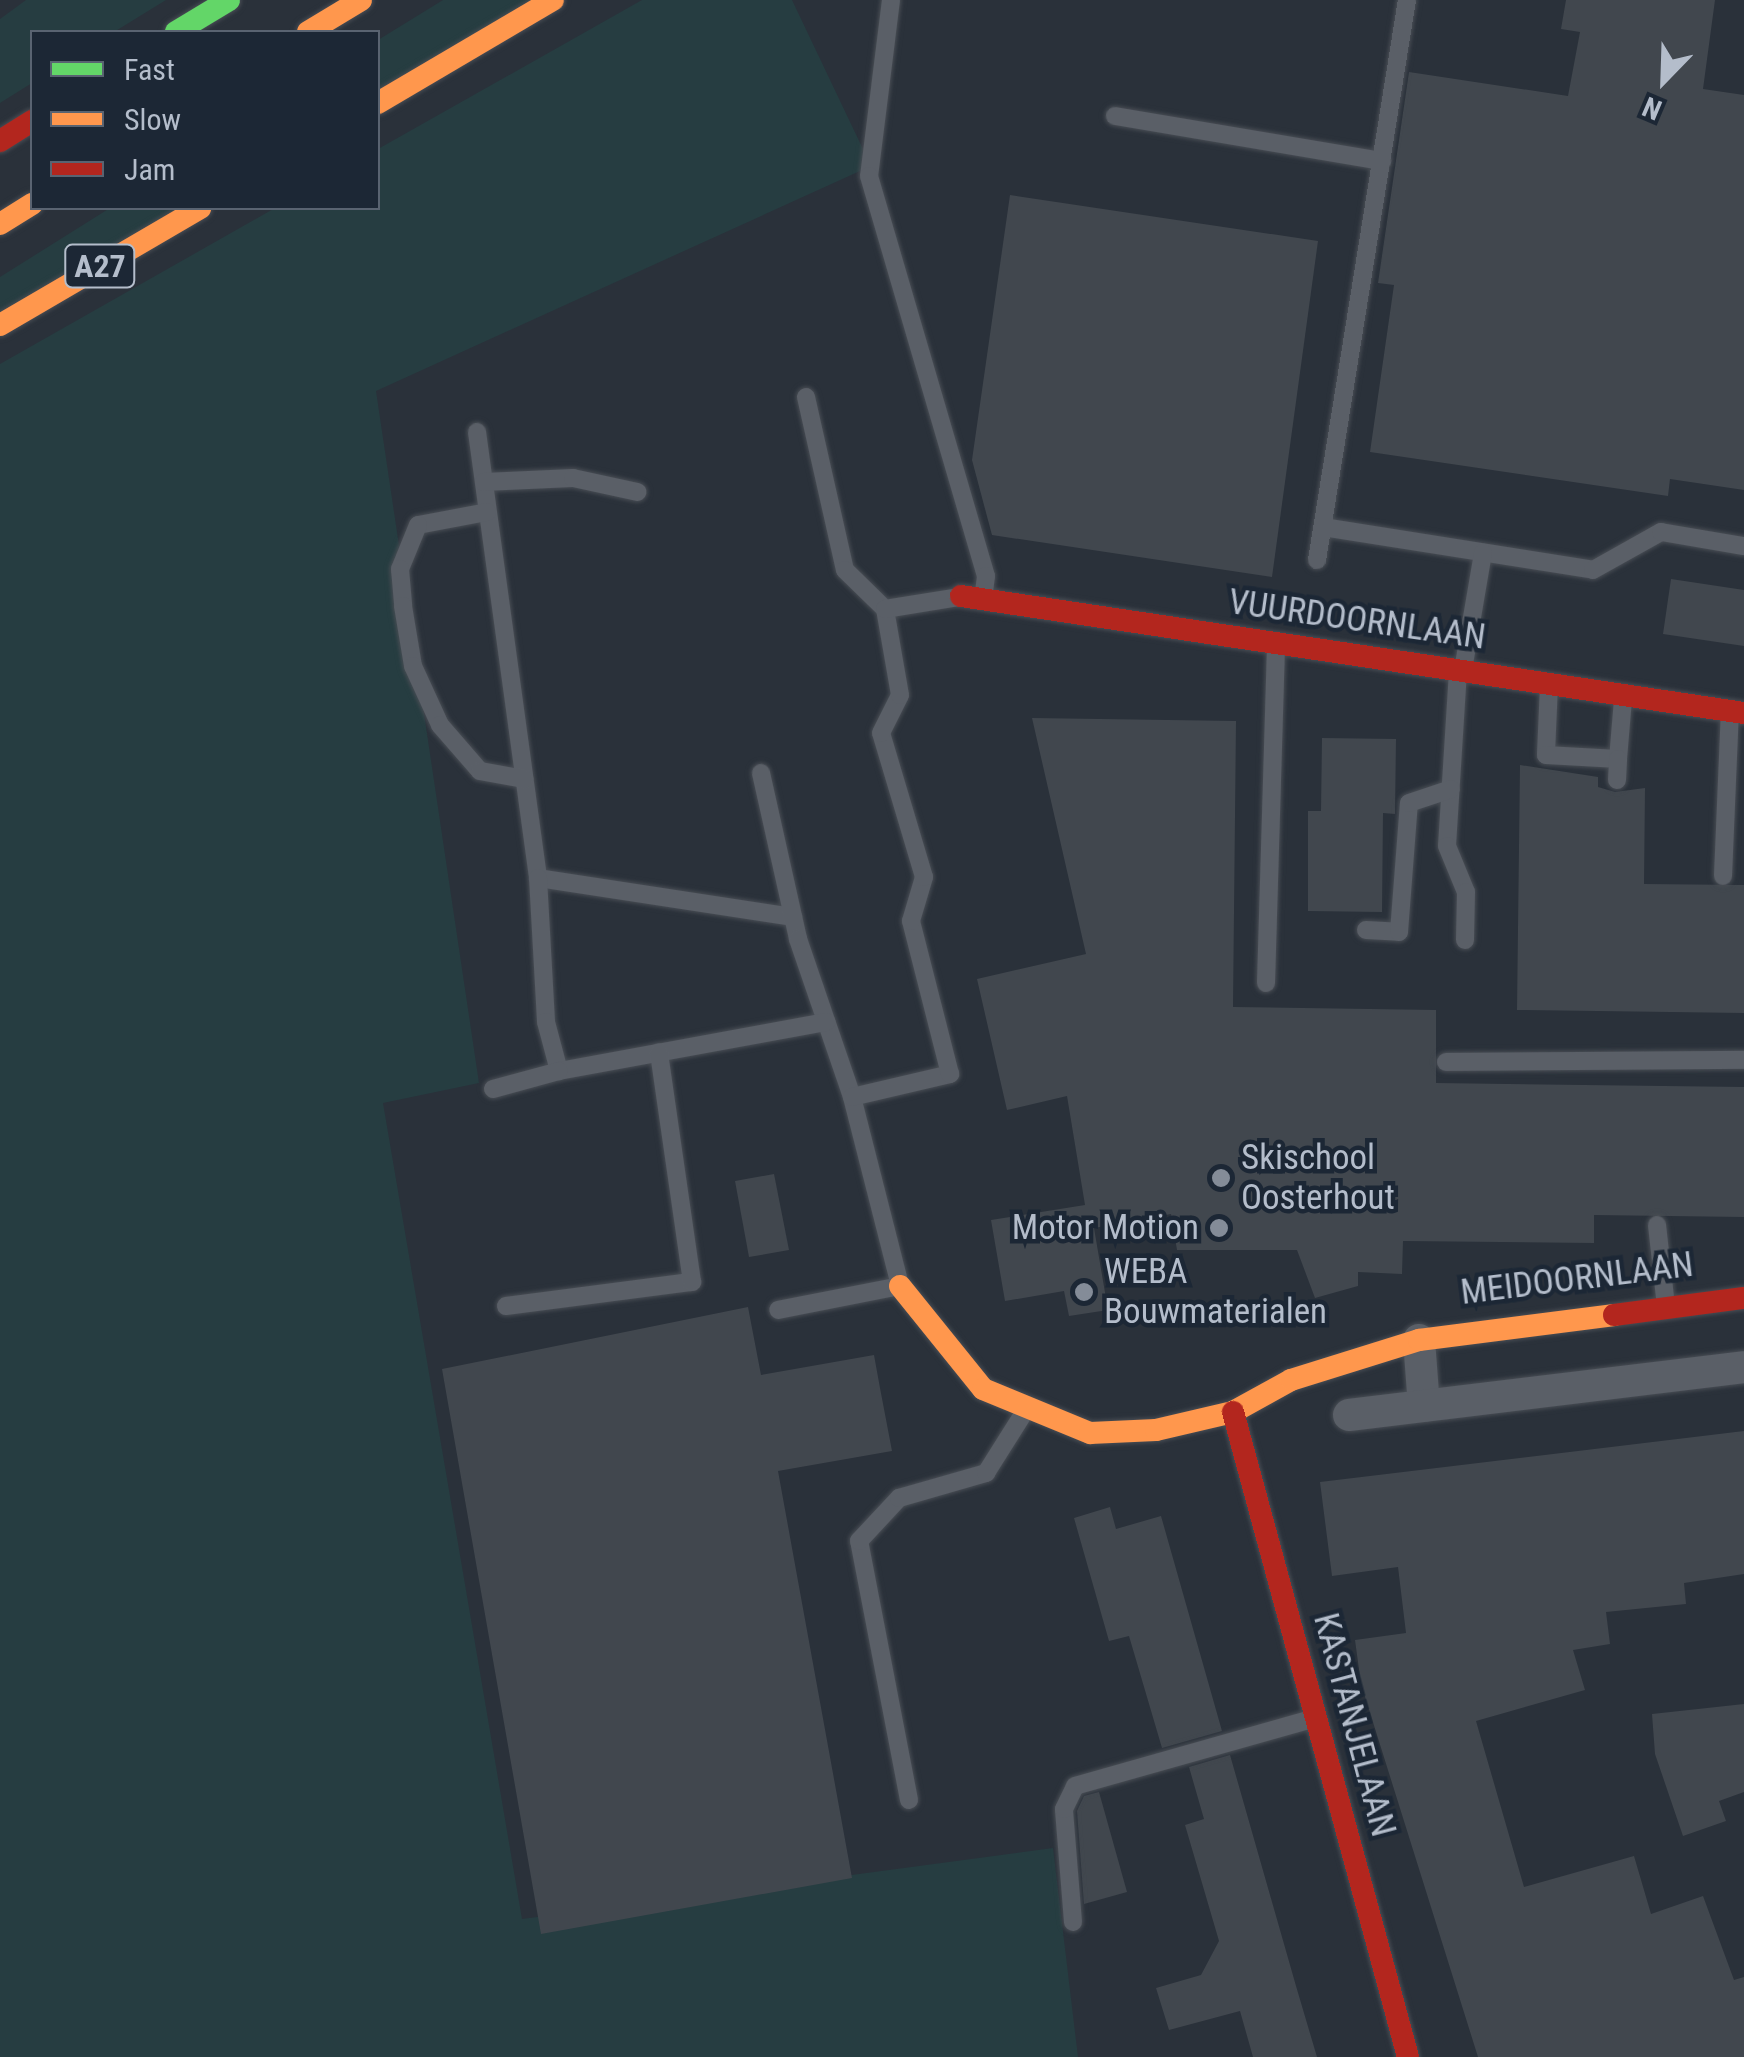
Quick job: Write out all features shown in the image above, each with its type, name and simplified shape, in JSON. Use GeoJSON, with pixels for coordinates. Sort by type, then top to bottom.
{"type":"FeatureCollection","features":[{"type":"Feature","properties":{"kind":"main road"},"geometry":{"type":"LineString","coordinates":[[179,30],[229,0]]}},
{"type":"Feature","properties":{"kind":"main road"},"geometry":{"type":"LineString","coordinates":[[311,30],[360,0]]}},
{"type":"Feature","properties":{"kind":"main road"},"geometry":{"type":"LineString","coordinates":[[380,102],[553,0]]}},
{"type":"Feature","properties":{"kind":"main road"},"geometry":{"type":"LineString","coordinates":[[0,142],[30,122]]}},
{"type":"Feature","properties":{"kind":"main road","name":"A27"},"geometry":{"type":"LineString","coordinates":[[0,224],[30,205]]}},
{"type":"Feature","properties":{"kind":"main road","name":"A27"},"geometry":{"type":"LineString","coordinates":[[0,325],[197,210]]}},
{"type":"Feature","properties":{"kind":"main road","name":"VUURDOORNLAAN"},"geometry":{"type":"LineString","coordinates":[[972,598],[1737,712]]}},
{"type":"Feature","properties":{"kind":"main road","name":"MEIDOORNLAAN"},"geometry":{"type":"LineString","coordinates":[[900,1286],[983,1389],[1090,1433],[1156,1430],[1233,1412],[1291,1380],[1420,1340],[1744,1298]]}},
{"type":"Feature","properties":{"kind":"main road","name":"KASTANJELAAN"},"geometry":{"type":"LineString","coordinates":[[1233,1412],[1408,2057]]}},
{"type":"Feature","properties":{"kind":"street","name":"MEIDOORNLAAN"},"geometry":{"type":"LineString","coordinates":[[1420,1340],[1424,1406]]}},
{"type":"Feature","properties":{"kind":"street"},"geometry":{"type":"LineString","coordinates":[[1349,1415],[1744,1367]]}},
{"type":"Feature","properties":{"kind":"lane"},"geometry":{"type":"LineString","coordinates":[[885,610],[972,598],[986,576],[869,176],[890,0]]}},
{"type":"Feature","properties":{"kind":"lane"},"geometry":{"type":"LineString","coordinates":[[1318,560],[1407,0]]}},
{"type":"Feature","properties":{"kind":"lane"},"geometry":{"type":"LineString","coordinates":[[1114,116],[1382,161]]}},
{"type":"Feature","properties":{"kind":"lane"},"geometry":{"type":"LineString","coordinates":[[806,398],[846,570],[885,610],[900,695],[881,733],[924,877],[912,921],[950,1074],[852,1097]]}},
{"type":"Feature","properties":{"kind":"lane"},"geometry":{"type":"LineString","coordinates":[[478,432],[538,878],[546,1022],[559,1072]]}},
{"type":"Feature","properties":{"kind":"lane"},"geometry":{"type":"LineString","coordinates":[[484,482],[573,478],[638,492]]}},
{"type":"Feature","properties":{"kind":"lane"},"geometry":{"type":"LineString","coordinates":[[488,512],[418,526],[400,569],[403,606],[413,666],[440,725],[480,771],[524,779]]}},
{"type":"Feature","properties":{"kind":"lane"},"geometry":{"type":"LineString","coordinates":[[1322,527],[1593,570],[1661,532],[1744,546]]}},
{"type":"Feature","properties":{"kind":"lane"},"geometry":{"type":"LineString","coordinates":[[1465,940],[1466,892],[1447,846],[1460,671],[1483,552]]}},
{"type":"Feature","properties":{"kind":"lane"},"geometry":{"type":"LineString","coordinates":[[1266,983],[1276,644]]}},
{"type":"Feature","properties":{"kind":"lane"},"geometry":{"type":"LineString","coordinates":[[1549,684],[1546,755],[1618,760]]}},
{"type":"Feature","properties":{"kind":"lane"},"geometry":{"type":"LineString","coordinates":[[1618,780],[1624,696]]}},
{"type":"Feature","properties":{"kind":"lane"},"geometry":{"type":"LineString","coordinates":[[1723,876],[1737,712]]}},
{"type":"Feature","properties":{"kind":"lane"},"geometry":{"type":"LineString","coordinates":[[761,773],[793,917],[852,1097],[900,1286],[778,1310]]}},
{"type":"Feature","properties":{"kind":"lane"},"geometry":{"type":"LineString","coordinates":[[1366,930],[1399,932],[1410,803],[1451,789]]}},
{"type":"Feature","properties":{"kind":"lane"},"geometry":{"type":"LineString","coordinates":[[538,878],[793,917]]}},
{"type":"Feature","properties":{"kind":"lane"},"geometry":{"type":"LineString","coordinates":[[492,1089],[559,1072],[826,1022]]}},
{"type":"Feature","properties":{"kind":"lane"},"geometry":{"type":"LineString","coordinates":[[506,1306],[692,1282],[660,1052]]}},
{"type":"Feature","properties":{"kind":"lane"},"geometry":{"type":"LineString","coordinates":[[1446,1062],[1744,1060]]}},
{"type":"Feature","properties":{"kind":"lane"},"geometry":{"type":"LineString","coordinates":[[1657,1225],[1666,1308]]}},
{"type":"Feature","properties":{"kind":"lane"},"geometry":{"type":"LineString","coordinates":[[909,1800],[858,1541],[900,1498],[986,1473],[1027,1407]]}},
{"type":"Feature","properties":{"kind":"lane"},"geometry":{"type":"LineString","coordinates":[[1073,1922],[1064,1810],[1076,1786],[1316,1718]]}},
{"type":"Feature","properties":{"kind":"green space"},"geometry":{"type":"Polygon","coordinates":[[[26,0],[166,0],[117,30],[30,30],[30,84],[0,103],[0,19],[26,0]]]}},
{"type":"Feature","properties":{"kind":"green space"},"geometry":{"type":"Polygon","coordinates":[[[443,0],[562,0],[380,107],[380,39],[443,0]]]}},
{"type":"Feature","properties":{"kind":"green space"},"geometry":{"type":"Polygon","coordinates":[[[642,0],[792,0],[871,166],[376,391],[479,1083],[383,1103],[522,1919],[1053,1848],[1078,2057],[0,2057],[0,364],[271,210],[380,210],[380,148],[642,0]]]}},
{"type":"Feature","properties":{"kind":"green space"},"geometry":{"type":"Polygon","coordinates":[[[107,210],[199,210],[0,319],[0,277],[107,210]]]}},
{"type":"Feature","properties":{"kind":"building"},"geometry":{"type":"Polygon","coordinates":[[[1566,0],[1715,0],[1703,89],[1744,95],[1744,490],[1670,479],[1668,496],[1370,452],[1394,285],[1378,283],[1409,72],[1568,96],[1580,32],[1561,29],[1566,0]]]}},
{"type":"Feature","properties":{"kind":"building"},"geometry":{"type":"Polygon","coordinates":[[[1010,195],[1318,241],[1272,577],[992,535],[972,460],[1010,195]]]}},
{"type":"Feature","properties":{"kind":"building"},"geometry":{"type":"Polygon","coordinates":[[[1671,579],[1744,590],[1744,646],[1663,634],[1671,579]]]}},
{"type":"Feature","properties":{"kind":"building"},"geometry":{"type":"Polygon","coordinates":[[[1032,718],[1236,721],[1233,1007],[1436,1010],[1436,1083],[1744,1087],[1744,1217],[1594,1215],[1594,1243],[1403,1241],[1402,1274],[1358,1272],[1358,1286],[1315,1298],[1297,1250],[1177,1250],[1171,1214],[1094,1228],[1108,1310],[1069,1316],[1064,1291],[1005,1301],[991,1220],[1085,1205],[1067,1096],[1007,1110],[977,979],[1086,954],[1032,718]]]}},
{"type":"Feature","properties":{"kind":"building"},"geometry":{"type":"Polygon","coordinates":[[[1322,738],[1396,739],[1395,814],[1383,813],[1382,912],[1308,911],[1308,811],[1321,811],[1322,738]]]}},
{"type":"Feature","properties":{"kind":"building"},"geometry":{"type":"Polygon","coordinates":[[[1520,765],[1598,777],[1598,787],[1615,792],[1645,788],[1644,884],[1744,885],[1744,1013],[1517,1010],[1520,765]]]}},
{"type":"Feature","properties":{"kind":"building"},"geometry":{"type":"Polygon","coordinates":[[[774,1174],[789,1250],[749,1257],[735,1181],[774,1174]]]}},
{"type":"Feature","properties":{"kind":"building"},"geometry":{"type":"Polygon","coordinates":[[[748,1307],[761,1375],[874,1355],[892,1451],[778,1471],[852,1878],[541,1934],[442,1369],[748,1307]]]}},
{"type":"Feature","properties":{"kind":"building"},"geometry":{"type":"Polygon","coordinates":[[[1744,1431],[1744,1574],[1684,1583],[1686,1604],[1606,1612],[1610,1644],[1573,1650],[1585,1690],[1476,1721],[1524,1887],[1634,1856],[1651,1914],[1703,1896],[1734,1980],[1744,1977],[1744,2057],[1478,2057],[1361,1684],[1355,1640],[1406,1633],[1398,1567],[1332,1576],[1320,1482],[1744,1431]]]}},
{"type":"Feature","properties":{"kind":"building"},"geometry":{"type":"Polygon","coordinates":[[[1110,1507],[1116,1529],[1161,1516],[1222,1731],[1162,1748],[1129,1636],[1109,1641],[1074,1518],[1110,1507]]]}},
{"type":"Feature","properties":{"kind":"building"},"geometry":{"type":"Polygon","coordinates":[[[1744,1704],[1744,1792],[1719,1801],[1726,1821],[1683,1836],[1655,1754],[1652,1714],[1744,1704]]]}},
{"type":"Feature","properties":{"kind":"building"},"geometry":{"type":"Polygon","coordinates":[[[1230,1755],[1317,2057],[1253,2057],[1240,2011],[1169,2030],[1156,1988],[1201,1975],[1219,1941],[1185,1825],[1204,1819],[1189,1767],[1230,1755]]]}},
{"type":"Feature","properties":{"kind":"building"},"geometry":{"type":"Polygon","coordinates":[[[1099,1792],[1127,1892],[1084,1904],[1077,1811],[1084,1796],[1099,1792]]]}},
{"type":"Feature","properties":{"kind":"traffic: fast"},"geometry":{"type":"LineString","coordinates":[[179,30],[229,0]]}},
{"type":"Feature","properties":{"kind":"traffic: slow"},"geometry":{"type":"LineString","coordinates":[[311,30],[361,0]]}},
{"type":"Feature","properties":{"kind":"traffic: slow"},"geometry":{"type":"LineString","coordinates":[[380,102],[553,0]]}},
{"type":"Feature","properties":{"kind":"traffic: slow"},"geometry":{"type":"LineString","coordinates":[[0,224],[30,205]]}},
{"type":"Feature","properties":{"kind":"traffic: slow"},"geometry":{"type":"LineString","coordinates":[[0,325],[197,210]]}},
{"type":"Feature","properties":{"kind":"traffic: slow"},"geometry":{"type":"LineString","coordinates":[[900,1286],[983,1389],[1090,1433],[1156,1430],[1233,1412],[1291,1380],[1419,1340],[1614,1315]]}},
{"type":"Feature","properties":{"kind":"traffic: jam"},"geometry":{"type":"LineString","coordinates":[[0,141],[30,122]]}},
{"type":"Feature","properties":{"kind":"traffic: jam"},"geometry":{"type":"LineString","coordinates":[[961,596],[1744,713]]}},
{"type":"Feature","properties":{"kind":"traffic: jam"},"geometry":{"type":"LineString","coordinates":[[1614,1315],[1744,1298]]}},
{"type":"Feature","properties":{"kind":"traffic: jam"},"geometry":{"type":"LineString","coordinates":[[1233,1412],[1408,2057]]}},
{"type":"Feature","properties":{"kind":"place","name":"Skischool Oosterhout"},"geometry":{"type":"Point","coordinates":[1221,1178]}},
{"type":"Feature","properties":{"kind":"place","name":"Motor Motion"},"geometry":{"type":"Point","coordinates":[1219,1228]}},
{"type":"Feature","properties":{"kind":"place","name":"WEBA Bouwmaterialen"},"geometry":{"type":"Point","coordinates":[1084,1292]}}]}
